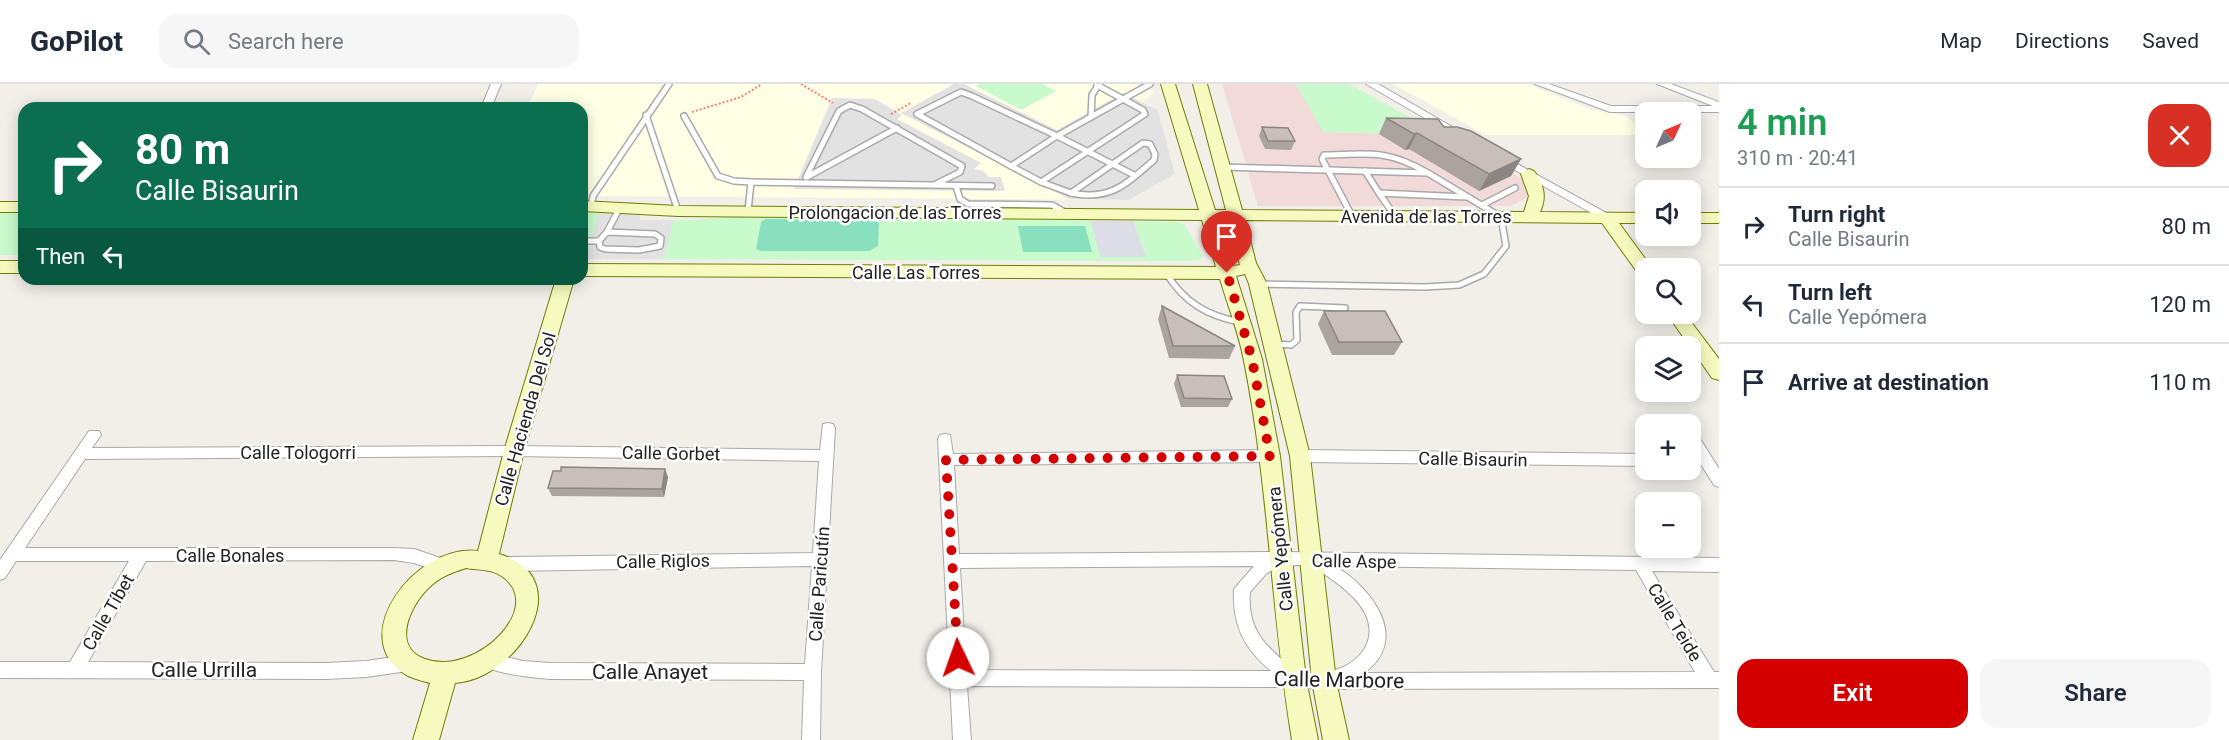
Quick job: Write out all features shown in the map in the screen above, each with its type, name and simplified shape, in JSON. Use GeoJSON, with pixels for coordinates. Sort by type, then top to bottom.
{"type":"FeatureCollection","features":[{"type":"Feature","properties":{"kind":"main road","name":"Calle Yepómera"},"geometry":{"type":"LineString","coordinates":[[1168,84],[1252,359],[1270,456],[1294,679],[1305,740]]}},
{"type":"Feature","properties":{"kind":"main road","name":"Calle Yepómera"},"geometry":{"type":"LineString","coordinates":[[1200,84],[1248,263],[1258,284],[1299,456],[1324,681],[1336,740]]}},
{"type":"Feature","properties":{"kind":"main road"},"geometry":{"type":"LineString","coordinates":[[1529,174],[1538,192],[1538,200],[1529,217]]}},
{"type":"Feature","properties":{"kind":"main road","name":"Prolongacion de las Torres"},"geometry":{"type":"LineString","coordinates":[[588,206],[678,211],[1207,214]]}},
{"type":"Feature","properties":{"kind":"main road"},"geometry":{"type":"LineString","coordinates":[[0,207],[18,207]]}},
{"type":"Feature","properties":{"kind":"main road","name":"Avenida de las Torres"},"geometry":{"type":"LineString","coordinates":[[1207,214],[1635,218]]}},
{"type":"Feature","properties":{"kind":"main road"},"geometry":{"type":"LineString","coordinates":[[1606,217],[1636,258]]}},
{"type":"Feature","properties":{"kind":"main road"},"geometry":{"type":"LineString","coordinates":[[1701,218],[1719,218]]}},
{"type":"Feature","properties":{"kind":"main road","name":"Calle Las Torres"},"geometry":{"type":"LineString","coordinates":[[588,270],[1227,273],[1248,263]]}},
{"type":"Feature","properties":{"kind":"main road"},"geometry":{"type":"LineString","coordinates":[[0,267],[18,267]]}},
{"type":"Feature","properties":{"kind":"main road","name":"Calle Hacienda Del Sol"},"geometry":{"type":"LineString","coordinates":[[496,562],[514,451],[563,285]]}},
{"type":"Feature","properties":{"kind":"main road"},"geometry":{"type":"LineString","coordinates":[[1683,324],[1719,373]]}},
{"type":"Feature","properties":{"kind":"main road"},"geometry":{"type":"LineString","coordinates":[[466,559],[496,562],[519,575],[527,591],[528,609],[521,629],[507,647],[489,661],[467,671],[445,674],[424,672],[408,663],[397,649],[394,631],[397,613],[408,594],[424,578],[444,566],[466,559]]}},
{"type":"Feature","properties":{"kind":"main road"},"geometry":{"type":"LineString","coordinates":[[426,740],[445,674]]}},
{"type":"Feature","properties":{"kind":"street"},"geometry":{"type":"LineString","coordinates":[[488,102],[496,84]]}},
{"type":"Feature","properties":{"kind":"street"},"geometry":{"type":"LineString","coordinates":[[1371,84],[1470,140]]}},
{"type":"Feature","properties":{"kind":"street"},"geometry":{"type":"LineString","coordinates":[[1540,84],[1610,110],[1719,107]]}},
{"type":"Feature","properties":{"kind":"street"},"geometry":{"type":"LineString","coordinates":[[1662,84],[1719,107]]}},
{"type":"Feature","properties":{"kind":"street"},"geometry":{"type":"LineString","coordinates":[[1686,93],[1695,84]]}},
{"type":"Feature","properties":{"kind":"street"},"geometry":{"type":"LineString","coordinates":[[1490,151],[1606,217]]}},
{"type":"Feature","properties":{"kind":"street","name":"Calle Paricutín"},"geometry":{"type":"LineString","coordinates":[[811,740],[828,428]]}},
{"type":"Feature","properties":{"kind":"street"},"geometry":{"type":"LineString","coordinates":[[0,573],[94,435]]}},
{"type":"Feature","properties":{"kind":"street"},"geometry":{"type":"LineString","coordinates":[[945,439],[954,561],[962,740]]}},
{"type":"Feature","properties":{"kind":"street","name":"Calle Tologorri"},"geometry":{"type":"LineString","coordinates":[[82,454],[514,451]]}},
{"type":"Feature","properties":{"kind":"street","name":"Calle Gorbet"},"geometry":{"type":"LineString","coordinates":[[514,451],[827,456]]}},
{"type":"Feature","properties":{"kind":"street"},"geometry":{"type":"LineString","coordinates":[[1701,452],[1719,481]]}},
{"type":"Feature","properties":{"kind":"street"},"geometry":{"type":"LineString","coordinates":[[946,460],[1270,456]]}},
{"type":"Feature","properties":{"kind":"street","name":"Calle Bisaurin"},"geometry":{"type":"LineString","coordinates":[[1299,456],[1635,460]]}},
{"type":"Feature","properties":{"kind":"street"},"geometry":{"type":"LineString","coordinates":[[1701,460],[1706,460]]}},
{"type":"Feature","properties":{"kind":"street","name":"Calle Bonales"},"geometry":{"type":"LineString","coordinates":[[13,555],[394,554],[414,556],[444,566]]}},
{"type":"Feature","properties":{"kind":"street","name":"Calle Tíbet"},"geometry":{"type":"LineString","coordinates":[[75,670],[141,555]]}},
{"type":"Feature","properties":{"kind":"street"},"geometry":{"type":"LineString","coordinates":[[1280,559],[1262,568],[1242,589],[1241,619],[1250,638],[1267,657],[1294,679]]}},
{"type":"Feature","properties":{"kind":"street","name":"Calle Aspe"},"geometry":{"type":"LineString","coordinates":[[954,561],[1280,559],[1719,565]]}},
{"type":"Feature","properties":{"kind":"street","name":"Calle Riglos"},"geometry":{"type":"LineString","coordinates":[[496,562],[820,560]]}},
{"type":"Feature","properties":{"kind":"street"},"geometry":{"type":"LineString","coordinates":[[1310,561],[1333,572],[1350,585],[1366,602],[1377,625],[1377,644],[1368,661],[1354,673],[1324,681]]}},
{"type":"Feature","properties":{"kind":"street","name":"Calle Teide"},"geometry":{"type":"LineString","coordinates":[[1640,564],[1714,680]]}},
{"type":"Feature","properties":{"kind":"street","name":"Calle Anayet"},"geometry":{"type":"LineString","coordinates":[[489,661],[523,669],[550,671],[813,672]]}},
{"type":"Feature","properties":{"kind":"street","name":"Calle Urrilla"},"geometry":{"type":"LineString","coordinates":[[0,670],[251,670],[320,673],[381,668],[408,663]]}},
{"type":"Feature","properties":{"kind":"street","name":"Calle Marbore"},"geometry":{"type":"LineString","coordinates":[[959,678],[1324,681],[1714,680]]}},
{"type":"Feature","properties":{"kind":"lane"},"geometry":{"type":"LineString","coordinates":[[588,203],[669,84]]}},
{"type":"Feature","properties":{"kind":"lane"},"geometry":{"type":"LineString","coordinates":[[1041,183],[1145,114],[1143,110],[1098,84],[1090,95],[1091,117]]}},
{"type":"Feature","properties":{"kind":"lane"},"geometry":{"type":"LineString","coordinates":[[1011,166],[1057,136],[1150,84]]}},
{"type":"Feature","properties":{"kind":"lane"},"geometry":{"type":"LineString","coordinates":[[1070,193],[1112,164],[1143,143],[1150,144],[1155,154],[1154,160],[1116,190],[1108,193],[1070,193],[1041,183],[916,114],[961,92],[1057,136],[1087,151],[1112,164],[1134,175]]}},
{"type":"Feature","properties":{"kind":"lane"},"geometry":{"type":"LineString","coordinates":[[806,177],[842,108],[856,106],[962,166],[960,172],[932,186]]}},
{"type":"Feature","properties":{"kind":"lane"},"geometry":{"type":"LineString","coordinates":[[646,115],[678,211]]}},
{"type":"Feature","properties":{"kind":"lane"},"geometry":{"type":"LineString","coordinates":[[684,116],[718,176],[724,180],[992,186]]}},
{"type":"Feature","properties":{"kind":"lane"},"geometry":{"type":"LineString","coordinates":[[796,183],[897,128]]}},
{"type":"Feature","properties":{"kind":"lane"},"geometry":{"type":"LineString","coordinates":[[1258,284],[1425,288],[1459,285],[1484,274],[1506,246],[1501,217],[1407,161],[1379,153],[1328,154],[1322,159],[1352,216]]}},
{"type":"Feature","properties":{"kind":"lane"},"geometry":{"type":"LineString","coordinates":[[1223,167],[1428,173]]}},
{"type":"Feature","properties":{"kind":"lane"},"geometry":{"type":"LineString","coordinates":[[1365,171],[1395,216]]}},
{"type":"Feature","properties":{"kind":"lane"},"geometry":{"type":"LineString","coordinates":[[748,211],[751,182]]}},
{"type":"Feature","properties":{"kind":"lane"},"geometry":{"type":"LineString","coordinates":[[956,186],[960,199],[968,204],[1052,205],[1066,213]]}},
{"type":"Feature","properties":{"kind":"lane"},"geometry":{"type":"LineString","coordinates":[[1482,205],[1515,188]]}},
{"type":"Feature","properties":{"kind":"lane"},"geometry":{"type":"LineString","coordinates":[[1379,193],[1468,197]]}},
{"type":"Feature","properties":{"kind":"lane"},"geometry":{"type":"LineString","coordinates":[[588,241],[599,241],[607,232],[619,209]]}},
{"type":"Feature","properties":{"kind":"lane"},"geometry":{"type":"LineString","coordinates":[[599,241],[600,247],[608,249],[652,249],[660,246],[661,238],[658,235],[607,232]]}},
{"type":"Feature","properties":{"kind":"lane"},"geometry":{"type":"LineString","coordinates":[[1166,273],[1175,290],[1185,300],[1209,314],[1241,322]]}},
{"type":"Feature","properties":{"kind":"lane"},"geometry":{"type":"LineString","coordinates":[[1273,344],[1294,343],[1297,340],[1296,312],[1300,306],[1345,308]]}},
{"type":"Feature","properties":{"kind":"path"},"geometry":{"type":"LineString","coordinates":[[684,116],[741,97],[762,84]]}},
{"type":"Feature","properties":{"kind":"path"},"geometry":{"type":"LineString","coordinates":[[801,84],[842,108]]}},
{"type":"Feature","properties":{"kind":"shaded area"},"geometry":{"type":"Polygon","coordinates":[[[538,84],[1138,84],[1154,92],[1143,102],[1158,110],[1175,174],[1129,200],[588,196],[588,102],[530,102],[538,84]]]}},
{"type":"Feature","properties":{"kind":"shaded area"},"geometry":{"type":"Polygon","coordinates":[[[954,84],[964,84],[1057,130],[1123,93],[1158,110],[1175,174],[1129,200],[1069,199],[901,113],[954,84]]]}},
{"type":"Feature","properties":{"kind":"shaded area"},"geometry":{"type":"Polygon","coordinates":[[[1222,84],[1296,84],[1324,132],[1442,135],[1532,184],[1534,194],[1511,206],[1258,206],[1222,84]]]}},
{"type":"Feature","properties":{"kind":"shaded area"},"geometry":{"type":"Polygon","coordinates":[[[1393,84],[1527,84],[1590,109],[1627,116],[1635,124],[1635,135],[1486,135],[1393,84]]]}},
{"type":"Feature","properties":{"kind":"shaded area"},"geometry":{"type":"Polygon","coordinates":[[[832,98],[875,99],[902,115],[897,119],[981,163],[974,169],[983,171],[989,177],[1001,177],[1005,191],[794,189],[832,98]]]}},
{"type":"Feature","properties":{"kind":"shaded area"},"geometry":{"type":"Polygon","coordinates":[[[599,211],[640,212],[640,220],[673,220],[664,259],[588,259],[599,211]]]}},
{"type":"Feature","properties":{"kind":"shaded area"},"geometry":{"type":"Polygon","coordinates":[[[1091,221],[1133,221],[1146,257],[1100,257],[1091,221]]]}},
{"type":"Feature","properties":{"kind":"green space"},"geometry":{"type":"Polygon","coordinates":[[[980,84],[1042,84],[1056,91],[1021,110],[976,86],[980,84]]]}},
{"type":"Feature","properties":{"kind":"green space"},"geometry":{"type":"Polygon","coordinates":[[[1296,84],[1349,84],[1442,135],[1323,132],[1296,84]]]}},
{"type":"Feature","properties":{"kind":"green space"},"geometry":{"type":"Polygon","coordinates":[[[0,209],[18,209],[18,255],[0,255],[0,209]]]}},
{"type":"Feature","properties":{"kind":"green space"},"geometry":{"type":"Polygon","coordinates":[[[588,210],[640,212],[640,220],[691,220],[763,215],[1178,222],[1185,225],[1203,257],[1200,260],[588,259],[588,210]]]}},
{"type":"Feature","properties":{"kind":"green space"},"geometry":{"type":"Polygon","coordinates":[[[766,219],[873,220],[879,223],[878,246],[869,251],[761,251],[756,249],[761,222],[766,219]]]}},
{"type":"Feature","properties":{"kind":"green space"},"geometry":{"type":"Polygon","coordinates":[[[1018,226],[1085,226],[1092,252],[1023,252],[1018,226]]]}},
{"type":"Feature","properties":{"kind":"building"},"geometry":{"type":"Polygon","coordinates":[[[1386,118],[1438,119],[1444,127],[1457,127],[1471,131],[1521,159],[1489,174],[1386,118]]]}},
{"type":"Feature","properties":{"kind":"building"},"geometry":{"type":"Polygon","coordinates":[[[1262,127],[1288,128],[1295,141],[1268,141],[1262,127]]]}},
{"type":"Feature","properties":{"kind":"building"},"geometry":{"type":"Polygon","coordinates":[[[1162,306],[1235,346],[1173,346],[1162,306]]]}},
{"type":"Feature","properties":{"kind":"building"},"geometry":{"type":"Polygon","coordinates":[[[1324,311],[1385,311],[1402,342],[1339,342],[1324,311]]]}},
{"type":"Feature","properties":{"kind":"building"},"geometry":{"type":"Polygon","coordinates":[[[1177,375],[1224,376],[1232,399],[1184,398],[1177,375]]]}},
{"type":"Feature","properties":{"kind":"building"},"geometry":{"type":"Polygon","coordinates":[[[561,467],[665,469],[662,489],[548,488],[553,471],[561,471],[561,467]]]}},
{"type":"Feature","properties":{"kind":"route"},"geometry":{"type":"LineString","coordinates":[[958,658],[954,561],[946,460],[1270,456],[1252,359],[1227,273]]}}]}
